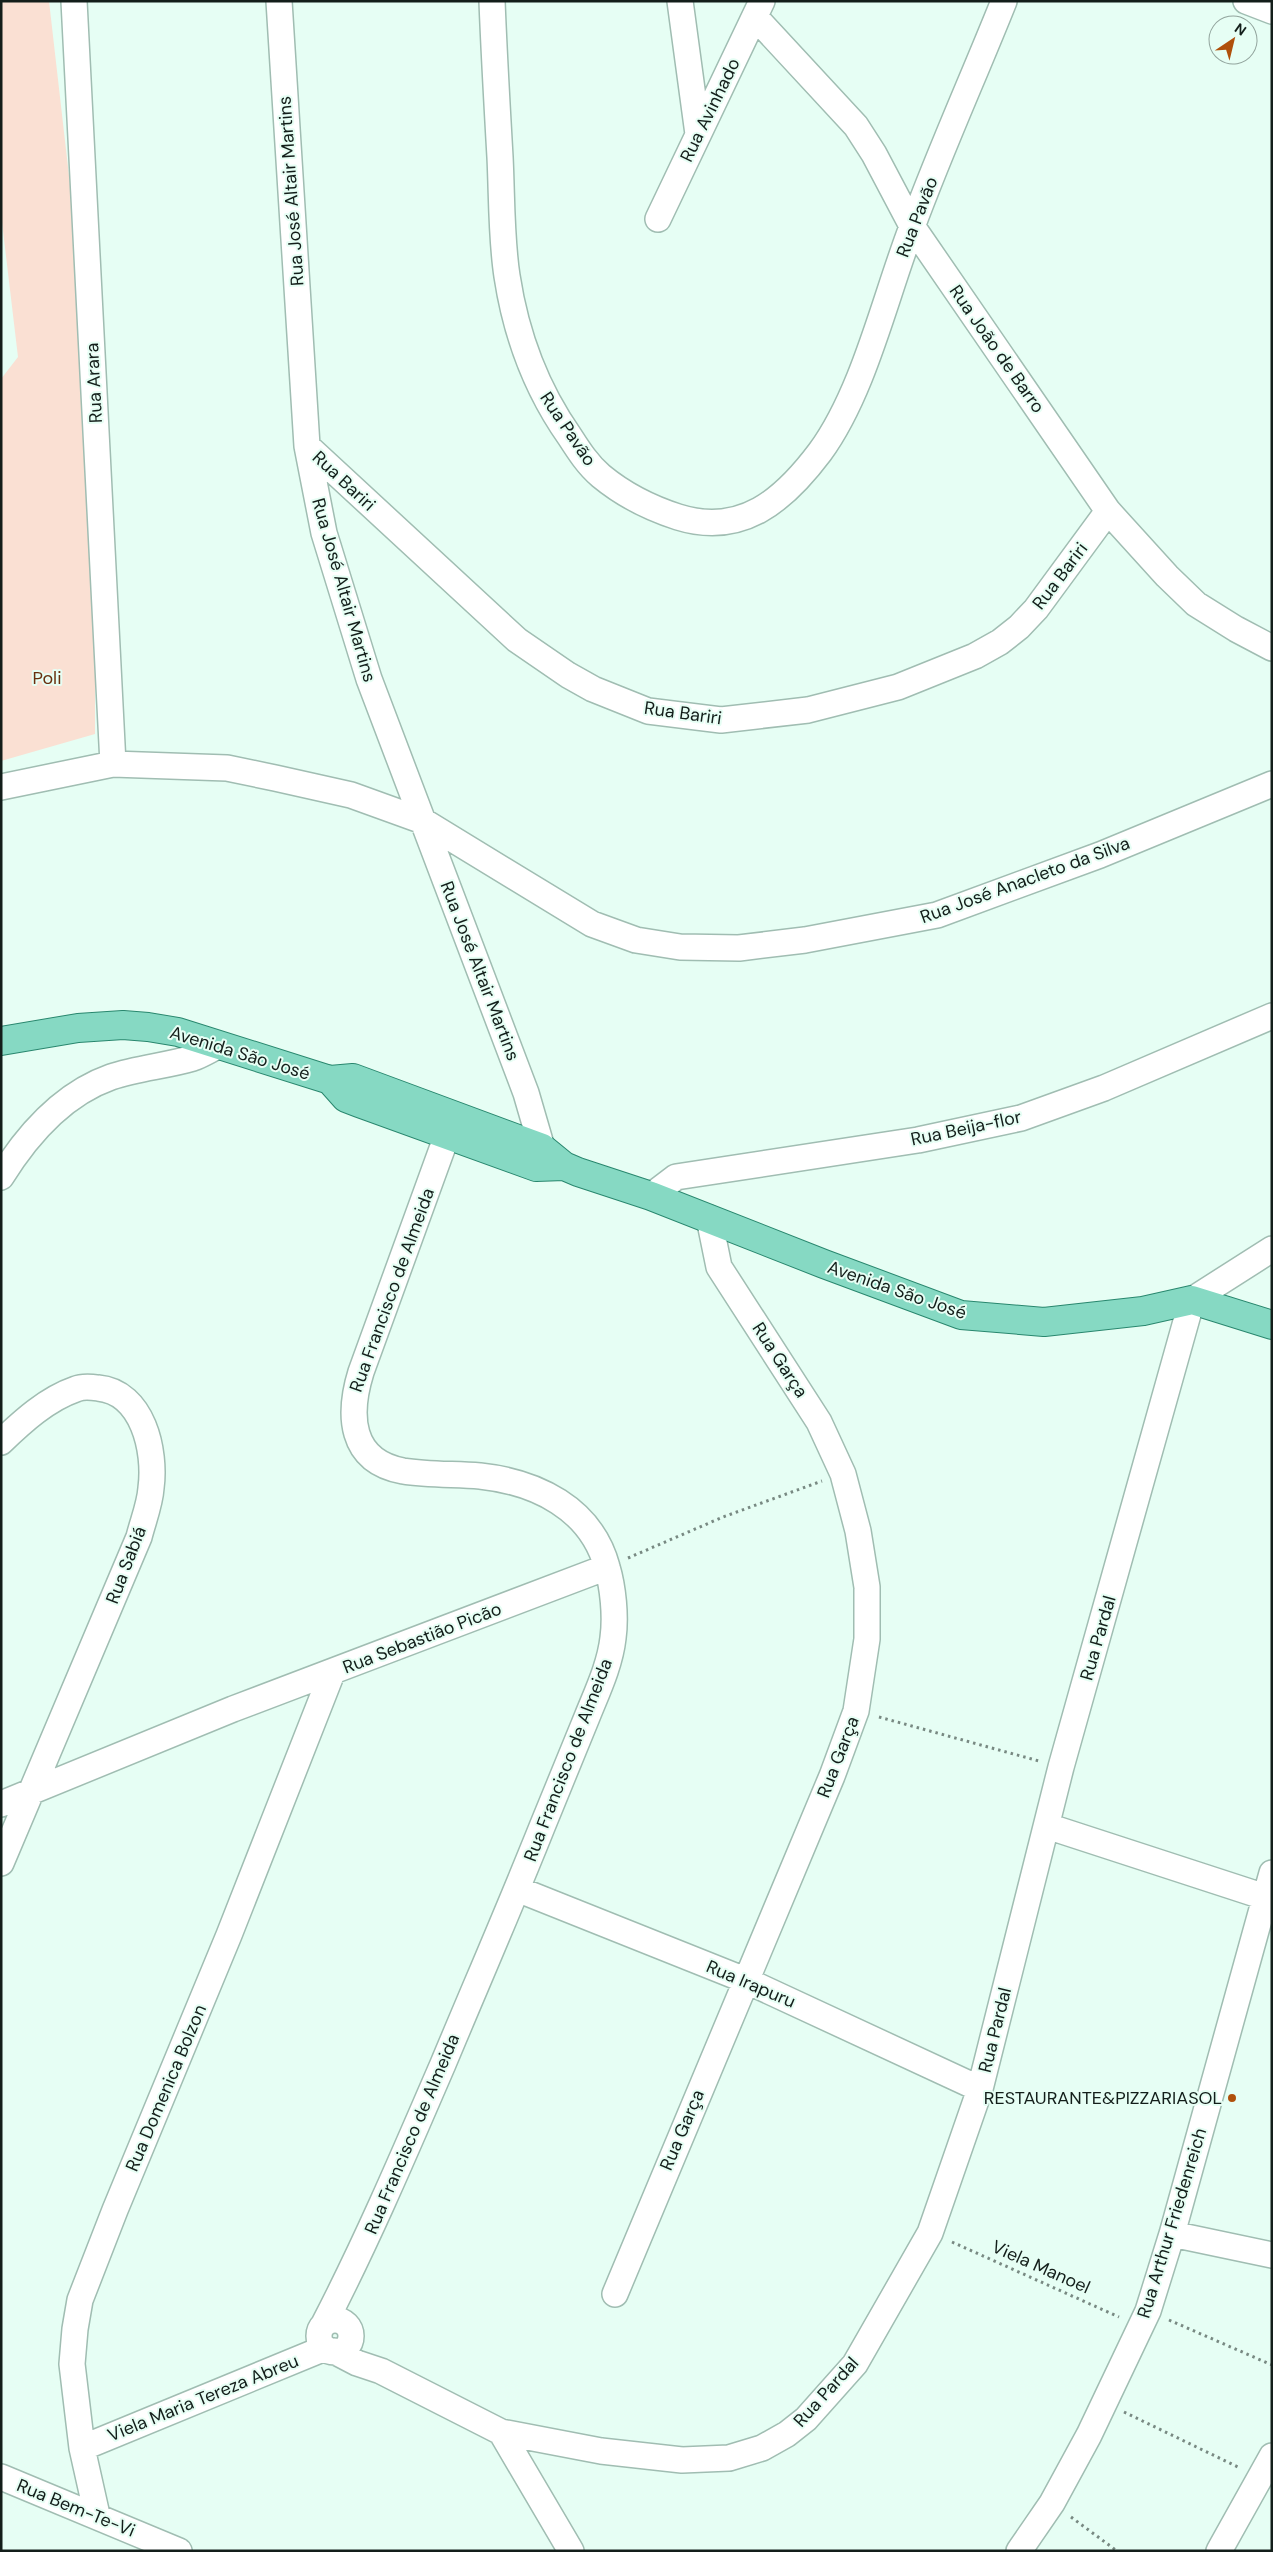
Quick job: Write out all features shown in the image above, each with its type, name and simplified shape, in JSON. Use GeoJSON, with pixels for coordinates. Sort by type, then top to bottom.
{"type":"FeatureCollection","features":[{"type":"Feature","properties":{"kind":"main road","name":"Avenida São José"},"geometry":{"type":"LineString","coordinates":[[1,1041],[78,1028],[123,1025],[178,1032],[330,1080],[346,1098],[451,1126],[650,1196],[824,1264],[962,1315],[1044,1322],[1143,1311],[1192,1300]]}},
{"type":"Feature","properties":{"kind":"main road"},"geometry":{"type":"LineString","coordinates":[[1192,1300],[1272,1325]]}},
{"type":"Feature","properties":{"kind":"street","name":"Rua Arara"},"geometry":{"type":"LineString","coordinates":[[74,1],[113,764]]}},
{"type":"Feature","properties":{"kind":"street","name":"Rua José Altair Martins"},"geometry":{"type":"LineString","coordinates":[[279,1],[307,446],[324,533],[369,679],[526,1093],[539,1158]]}},
{"type":"Feature","properties":{"kind":"street","name":"Rua Pavão"},"geometry":{"type":"LineString","coordinates":[[492,1],[506,265],[515,320],[527,357],[549,407],[584,458],[600,475],[631,498],[660,511],[685,519],[713,523],[739,520],[759,511],[780,496],[820,451],[842,418],[865,360],[912,226],[1004,1]]}},
{"type":"Feature","properties":{"kind":"street"},"geometry":{"type":"LineString","coordinates":[[680,1],[698,134]]}},
{"type":"Feature","properties":{"kind":"street"},"geometry":{"type":"LineString","coordinates":[[1246,1],[1272,11]]}},
{"type":"Feature","properties":{"kind":"street","name":"Rua João de Barro"},"geometry":{"type":"LineString","coordinates":[[759,10],[856,126],[874,154],[912,226],[1108,511],[1167,576],[1196,604],[1236,629],[1272,648]]}},
{"type":"Feature","properties":{"kind":"street","name":"Rua Avinhado"},"geometry":{"type":"LineString","coordinates":[[658,219],[759,10]]}},
{"type":"Feature","properties":{"kind":"street","name":"Rua Bariri"},"geometry":{"type":"LineString","coordinates":[[307,446],[517,640],[568,675],[593,689],[648,711],[721,720],[808,710],[898,688],[992,647],[1019,628],[1036,609],[1108,511]]}},
{"type":"Feature","properties":{"kind":"street","name":"Rua José Anacleto da Silva"},"geometry":{"type":"LineString","coordinates":[[1,787],[113,764],[227,768],[351,795],[423,822],[592,924],[636,940],[680,947],[739,948],[805,940],[937,915],[1100,855],[1272,784]]}},
{"type":"Feature","properties":{"kind":"street","name":"Rua Beija-flor"},"geometry":{"type":"LineString","coordinates":[[650,1196],[676,1177],[918,1140],[1021,1118],[1104,1088],[1272,1016]]}},
{"type":"Feature","properties":{"kind":"street"},"geometry":{"type":"LineString","coordinates":[[1,1177],[21,1147],[69,1098],[91,1085],[112,1076],[194,1057],[220,1045]]}},
{"type":"Feature","properties":{"kind":"street"},"geometry":{"type":"LineString","coordinates":[[508,1146],[526,1093]]}},
{"type":"Feature","properties":{"kind":"street","name":"Rua Francisco de Almeida"},"geometry":{"type":"LineString","coordinates":[[335,2336],[343,2289],[386,2197],[517,1889],[600,1683],[613,1639],[613,1615],[607,1567],[587,1526],[573,1510],[553,1497],[530,1486],[483,1476],[401,1471],[380,1462],[365,1450],[357,1436],[353,1420],[353,1397],[451,1126]]}},
{"type":"Feature","properties":{"kind":"street","name":"Rua Garça"},"geometry":{"type":"LineString","coordinates":[[615,2294],[745,1980],[818,1810],[856,1711],[867,1639],[867,1587],[858,1531],[843,1474],[819,1422],[719,1267],[709,1218]]}},
{"type":"Feature","properties":{"kind":"street"},"geometry":{"type":"LineString","coordinates":[[1192,1300],[1272,1249]]}},
{"type":"Feature","properties":{"kind":"street","name":"Rua Pardal"},"geometry":{"type":"LineString","coordinates":[[501,2432],[601,2451],[682,2460],[705,2461],[729,2458],[762,2448],[787,2434],[806,2419],[855,2364],[930,2233],[980,2089],[1061,1767],[1192,1300]]}},
{"type":"Feature","properties":{"kind":"street","name":"Rua Sabiá"},"geometry":{"type":"LineString","coordinates":[[1,1442],[20,1424],[56,1398],[78,1388],[106,1388],[125,1397],[137,1411],[145,1434],[152,1466],[151,1489],[139,1537],[1,1863]]}},
{"type":"Feature","properties":{"kind":"street","name":"Rua Sebastião Picão"},"geometry":{"type":"LineString","coordinates":[[1,1804],[233,1709],[607,1567]]}},
{"type":"Feature","properties":{"kind":"street","name":"Rua Domenica Bolzon"},"geometry":{"type":"LineString","coordinates":[[97,2516],[82,2448],[72,2364],[74,2329],[80,2300],[115,2210],[229,1935],[332,1673]]}},
{"type":"Feature","properties":{"kind":"street"},"geometry":{"type":"LineString","coordinates":[[1047,1826],[1265,1897]]}},
{"type":"Feature","properties":{"kind":"street","name":"Rua Arthur Friedenreich"},"geometry":{"type":"LineString","coordinates":[[1019,2551],[1052,2504],[1105,2403],[1144,2319],[1172,2234],[1272,1873]]}},
{"type":"Feature","properties":{"kind":"street","name":"Rua Irapuru"},"geometry":{"type":"LineString","coordinates":[[517,1889],[745,1980],[980,2089]]}},
{"type":"Feature","properties":{"kind":"street"},"geometry":{"type":"LineString","coordinates":[[1172,2234],[1272,2256]]}},
{"type":"Feature","properties":{"kind":"street"},"geometry":{"type":"LineString","coordinates":[[335,2336],[356,2363],[380,2371],[501,2432],[571,2551]]}},
{"type":"Feature","properties":{"kind":"street","name":"Viela Maria Tereza Abreu"},"geometry":{"type":"LineString","coordinates":[[82,2448],[335,2336]]}},
{"type":"Feature","properties":{"kind":"street"},"geometry":{"type":"LineString","coordinates":[[1219,2551],[1266,2467]]}},
{"type":"Feature","properties":{"kind":"street","name":"Rua Bem-Te-Vi"},"geometry":{"type":"LineString","coordinates":[[1,2477],[179,2551]]}},
{"type":"Feature","properties":{"kind":"path"},"geometry":{"type":"LineString","coordinates":[[607,1567],[723,1517],[843,1474]]}},
{"type":"Feature","properties":{"kind":"path"},"geometry":{"type":"LineString","coordinates":[[856,1711],[1061,1767]]}},
{"type":"Feature","properties":{"kind":"path","name":"Viela Manoel"},"geometry":{"type":"LineString","coordinates":[[930,2233],[1144,2319],[1272,2365]]}},
{"type":"Feature","properties":{"kind":"path"},"geometry":{"type":"LineString","coordinates":[[1105,2403],[1266,2467]]}},
{"type":"Feature","properties":{"kind":"path"},"geometry":{"type":"LineString","coordinates":[[1052,2504],[1117,2551]]}},
{"type":"Feature","properties":{"kind":"green space","name":"Poli"},"geometry":{"type":"Polygon","coordinates":[[[1,1],[49,1],[95,403],[95,734],[1,761],[1,379],[18,357],[1,214],[1,1]]]}},
{"type":"Feature","properties":{"kind":"place","name":"RESTAURANTE&PIZZARIASOL"},"geometry":{"type":"Point","coordinates":[1232,2098]}}]}
